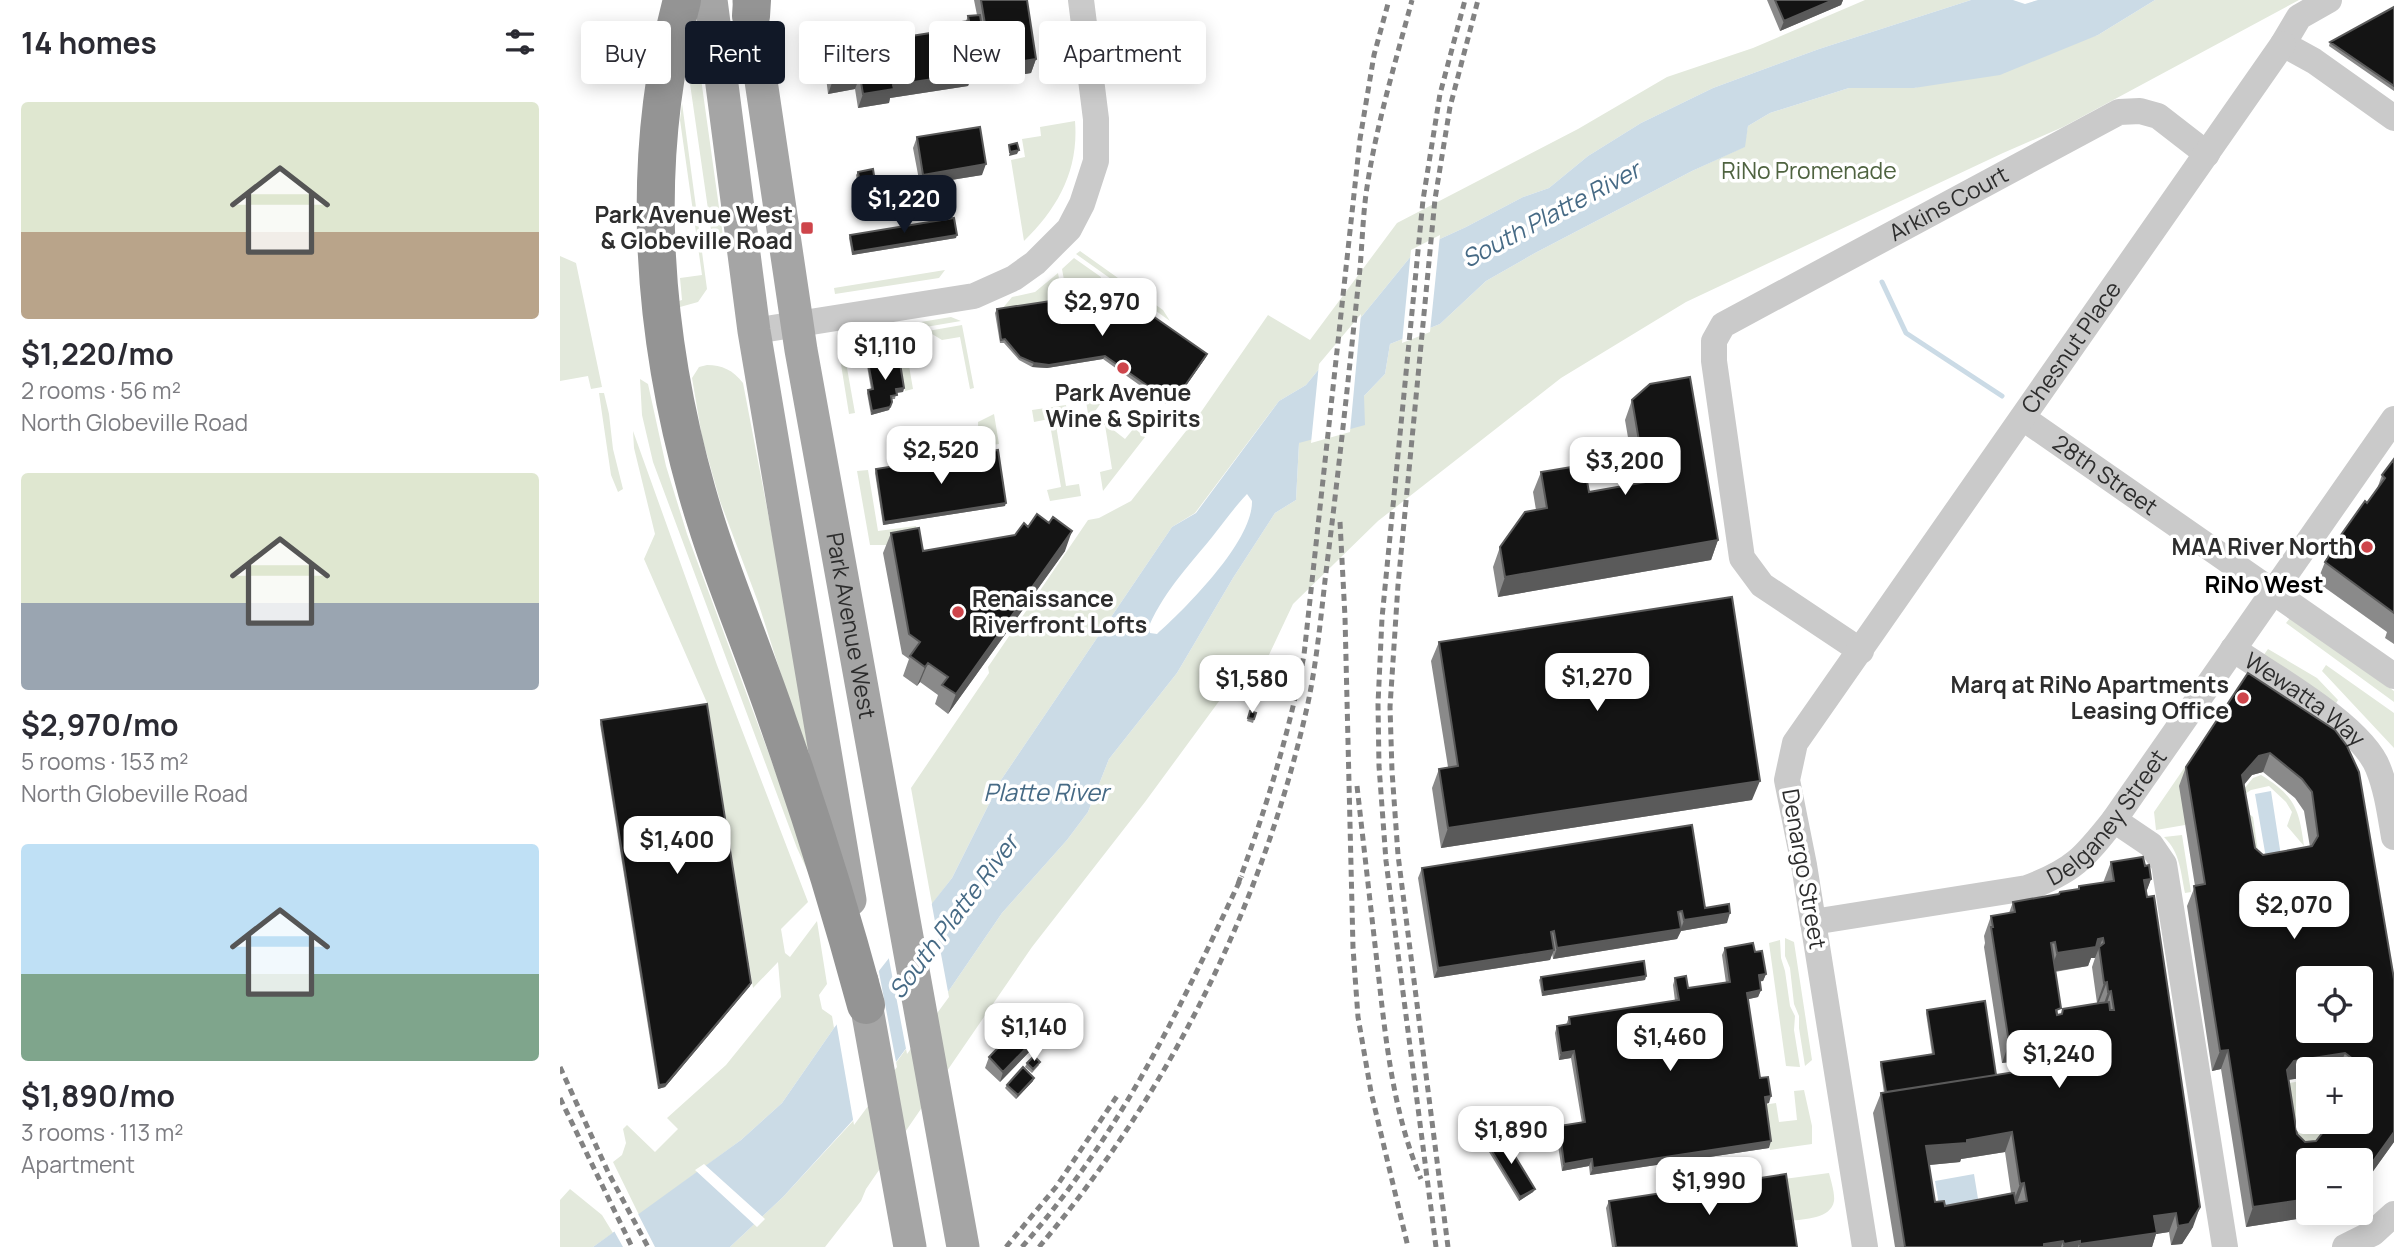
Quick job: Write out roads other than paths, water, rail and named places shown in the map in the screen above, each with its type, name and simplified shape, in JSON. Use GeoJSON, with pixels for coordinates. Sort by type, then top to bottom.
{"type":"FeatureCollection","features":[{"type":"Feature","properties":{"kind":"highway"},"geometry":{"type":"LineString","coordinates":[[682,0],[666,82],[657,194],[657,261],[667,357],[676,407],[698,495],[812,766],[833,887],[866,1005]]}},
{"type":"Feature","properties":{"kind":"main road","name":"Park Avenue West"},"geometry":{"type":"LineString","coordinates":[[711,0],[812,766],[866,1005],[910,1247]]}},
{"type":"Feature","properties":{"kind":"main road","name":"Park Avenue West"},"geometry":{"type":"LineString","coordinates":[[751,5],[797,324],[963,1247]]}},
{"type":"Feature","properties":{"kind":"street"},"geometry":{"type":"LineString","coordinates":[[754,331],[974,296],[1014,278],[1035,263],[1069,229],[1082,204],[1096,161],[1096,119],[1081,0]]}},
{"type":"Feature","properties":{"kind":"street","name":"Chesnut Place"},"geometry":{"type":"LineString","coordinates":[[1861,651],[2283,44],[2299,17],[2329,0]]}},
{"type":"Feature","properties":{"kind":"street"},"geometry":{"type":"LineString","coordinates":[[2283,44],[2314,61],[2394,118]]}},
{"type":"Feature","properties":{"kind":"street","name":"Arkins Court"},"geometry":{"type":"LineString","coordinates":[[1861,651],[1762,585],[1742,558],[1714,361],[1714,341],[1723,325],[2119,113],[2140,111],[2158,116],[2207,154]]}},
{"type":"Feature","properties":{"kind":"street","name":"28th Street"},"geometry":{"type":"LineString","coordinates":[[2023,418],[2394,676]]}},
{"type":"Feature","properties":{"kind":"street","name":"Delganey Street"},"geometry":{"type":"LineString","coordinates":[[1814,922],[2026,888],[2052,879],[2084,858],[2114,820],[2394,419]]}},
{"type":"Feature","properties":{"kind":"street","name":"Wewatta Way"},"geometry":{"type":"LineString","coordinates":[[2232,649],[2346,727],[2363,743],[2378,766],[2388,800],[2394,837]]}},
{"type":"Feature","properties":{"kind":"street","name":"Denargo Street"},"geometry":{"type":"LineString","coordinates":[[1861,651],[1842,673],[1795,743],[1787,780],[1814,922],[1865,1247]]}},
{"type":"Feature","properties":{"kind":"street"},"geometry":{"type":"LineString","coordinates":[[2114,820],[2151,845],[2164,863],[2225,1247]]}},
{"type":"Feature","properties":{"kind":"street"},"geometry":{"type":"LineString","coordinates":[[2345,1247],[2373,1233],[2394,1214]]}},
{"type":"Feature","properties":{"kind":"water","name":"Platte River"},"geometry":{"type":"Polygon","coordinates":[[[1971,0],[2013,0],[2025,4],[2038,0],[2155,0],[2098,35],[2000,75],[1914,88],[1849,88],[1770,113],[1748,126],[1745,147],[1692,171],[1535,253],[1486,281],[1440,324],[1390,344],[1385,374],[1364,396],[1365,425],[1299,443],[1296,500],[1275,513],[1177,673],[1109,759],[1088,812],[1067,840],[1002,913],[950,989],[853,1120],[783,1197],[730,1247],[593,1247],[741,1140],[782,1103],[834,1028],[952,878],[1001,780],[1172,527],[1196,513],[1279,401],[1306,385],[1416,250],[1523,197],[1549,188],[1588,156],[1641,123],[1713,88],[1819,49],[1971,0]],[[1247,494],[1180,577],[1156,612],[1149,626],[1150,633],[1157,634],[1216,573],[1242,535],[1252,501],[1247,494]]]}},
{"type":"Feature","properties":{"kind":"water"},"geometry":{"type":"Polygon","coordinates":[[[2271,791],[2281,856],[2266,858],[2255,794],[2271,791]]]}},
{"type":"Feature","properties":{"kind":"water"},"geometry":{"type":"Polygon","coordinates":[[[1974,1174],[1979,1205],[1940,1211],[1935,1181],[1974,1174]]]}},
{"type":"Feature","properties":{"kind":"waterway"},"geometry":{"type":"LineString","coordinates":[[1882,282],[1906,333],[2002,396]]}},
{"type":"Feature","properties":{"kind":"railway"},"geometry":{"type":"LineString","coordinates":[[1238,884],[1276,771],[1304,655],[1360,139],[1374,55],[1389,0]]}},
{"type":"Feature","properties":{"kind":"railway"},"geometry":{"type":"LineString","coordinates":[[1039,1247],[1130,1125],[1206,992],[1238,922],[1266,850],[1289,777],[1308,703],[1316,654],[1347,394],[1366,194],[1380,121],[1412,0]]}},
{"type":"Feature","properties":{"kind":"railway"},"geometry":{"type":"LineString","coordinates":[[1436,1247],[1386,861],[1379,766],[1378,704],[1382,618],[1423,200],[1440,94],[1465,0]]}},
{"type":"Feature","properties":{"kind":"railway"},"geometry":{"type":"LineString","coordinates":[[1448,1247],[1398,855],[1390,707],[1398,585],[1435,199],[1450,107],[1478,0]]}},
{"type":"Feature","properties":{"kind":"railway"},"geometry":{"type":"LineString","coordinates":[[1340,522],[1353,948],[1358,1017],[1371,1092],[1408,1247]]}},
{"type":"Feature","properties":{"kind":"railway"},"geometry":{"type":"LineString","coordinates":[[1357,786],[1388,1050],[1397,1102],[1411,1154],[1421,1179]]}},
{"type":"Feature","properties":{"kind":"railway"},"geometry":{"type":"LineString","coordinates":[[1022,1247],[1089,1160],[1146,1069],[1242,876]]}},
{"type":"Feature","properties":{"kind":"railway"},"geometry":{"type":"LineString","coordinates":[[560,1067],[609,1174],[648,1247]]}},
{"type":"Feature","properties":{"kind":"railway"},"geometry":{"type":"LineString","coordinates":[[1006,1247],[1056,1187],[1117,1096]]}},
{"type":"Feature","properties":{"kind":"railway"},"geometry":{"type":"LineString","coordinates":[[560,1098],[632,1247]]}},
{"type":"Feature","properties":{"kind":"place","name":"Park Avenue West & Globeville Road"},"geometry":{"type":"Point","coordinates":[807,228]}},
{"type":"Feature","properties":{"kind":"place","name":"Park Avenue Wine & Spirits"},"geometry":{"type":"Point","coordinates":[1123,368]}},
{"type":"Feature","properties":{"kind":"place","name":"MAA River North"},"geometry":{"type":"Point","coordinates":[2367,547]}},
{"type":"Feature","properties":{"kind":"place","name":"Renaissance Riverfront Lofts"},"geometry":{"type":"Point","coordinates":[958,612]}},
{"type":"Feature","properties":{"kind":"place","name":"Marq at RiNo Apartments Leasing Office"},"geometry":{"type":"Point","coordinates":[2243,698]}},
{"type":"Feature","properties":{"kind":"district","name":"RiNo West"},"geometry":{"type":"Point","coordinates":[2264,585]}},
{"type":"Feature","properties":{"kind":"park label","name":"RiNo Promenade"},"geometry":{"type":"Point","coordinates":[1809,171]}},
{"type":"Feature","properties":{"kind":"water label","name":"South Platte River"},"geometry":{"type":"Point","coordinates":[1551,215]}},
{"type":"Feature","properties":{"kind":"water label","name":"South Platte River"},"geometry":{"type":"Point","coordinates":[954,917]}}]}
